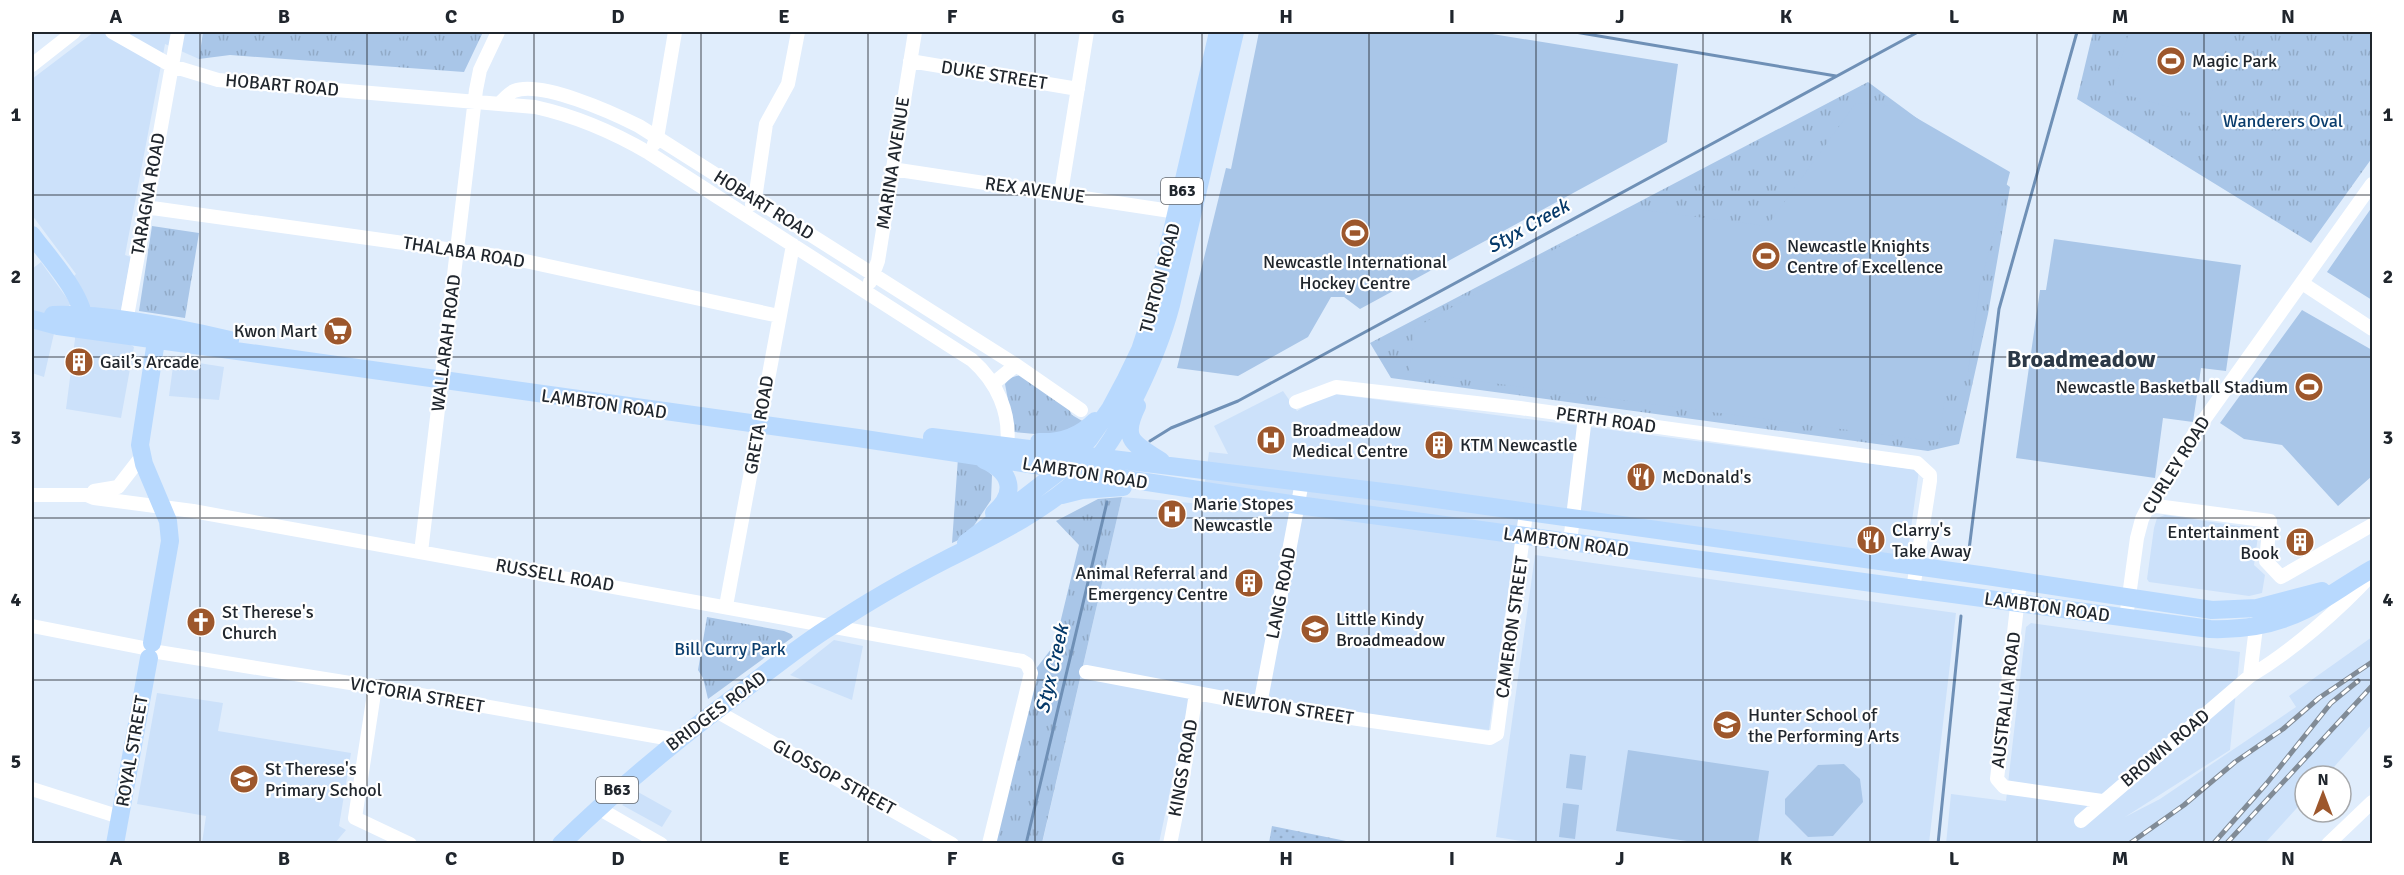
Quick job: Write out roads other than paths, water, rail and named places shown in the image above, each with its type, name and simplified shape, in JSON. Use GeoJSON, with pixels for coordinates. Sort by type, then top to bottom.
{"type":"FeatureCollection","features":[{"type":"Feature","properties":{"kind":"main road","name":"TURTON ROAD"},"geometry":{"type":"LineString","coordinates":[[1068,462],[1089,439],[1110,409],[1146,334],[1177,212],[1218,32]]}},
{"type":"Feature","properties":{"kind":"main road","name":"TURTON ROAD"},"geometry":{"type":"LineString","coordinates":[[1097,458],[1126,413],[1161,341],[1235,32]]}},
{"type":"Feature","properties":{"kind":"main road"},"geometry":{"type":"LineString","coordinates":[[32,235],[67,283],[84,323]]}},
{"type":"Feature","properties":{"kind":"main road","name":"LAMBTON ROAD"},"geometry":{"type":"LineString","coordinates":[[32,318],[243,342],[442,376],[759,419],[1007,446],[1068,462],[1085,473],[1146,483],[2210,629],[2232,630],[2257,617],[2341,586],[2373,569]]}},
{"type":"Feature","properties":{"kind":"main road","name":"LAMBTON ROAD"},"geometry":{"type":"LineString","coordinates":[[84,323],[126,322],[157,333]]}},
{"type":"Feature","properties":{"kind":"main road"},"geometry":{"type":"LineString","coordinates":[[142,456],[140,436],[157,333]]}},
{"type":"Feature","properties":{"kind":"main road"},"geometry":{"type":"LineString","coordinates":[[1148,369],[1150,381],[1132,416],[1131,432],[1140,450],[1167,466]]}},
{"type":"Feature","properties":{"kind":"main road"},"geometry":{"type":"LineString","coordinates":[[1007,446],[1024,442],[1061,441],[1087,429],[1105,410],[1110,409]]}},
{"type":"Feature","properties":{"kind":"main road","name":"LAMBTON ROAD"},"geometry":{"type":"LineString","coordinates":[[759,419],[974,455],[1068,462],[1097,458],[1302,482],[2020,580],[2257,617]]}},
{"type":"Feature","properties":{"kind":"main road"},"geometry":{"type":"LineString","coordinates":[[974,455],[997,465],[1005,473],[1007,481],[1008,495],[1005,504],[989,518],[986,525]]}},
{"type":"Feature","properties":{"kind":"main road","name":"ROYAL STREET"},"geometry":{"type":"LineString","coordinates":[[115,843],[170,541],[168,521],[142,456]]}},
{"type":"Feature","properties":{"kind":"main road","name":"BRIDGES ROAD"},"geometry":{"type":"LineString","coordinates":[[561,843],[677,740],[831,626],[946,560],[997,535],[1053,499],[1085,473],[1097,458]]}},
{"type":"Feature","properties":{"kind":"main road","name":"BRIDGES ROAD"},"geometry":{"type":"LineString","coordinates":[[946,560],[986,525],[1068,462]]}},
{"type":"Feature","properties":{"kind":"main road"},"geometry":{"type":"LineString","coordinates":[[1053,499],[1074,491],[1146,483]]}},
{"type":"Feature","properties":{"kind":"street"},"geometry":{"type":"LineString","coordinates":[[32,65],[74,32]]}},
{"type":"Feature","properties":{"kind":"street","name":"HOBART ROAD"},"geometry":{"type":"LineString","coordinates":[[112,32],[172,66],[218,80],[536,107],[566,115],[613,134],[649,153],[793,244],[864,292],[960,351],[984,370],[994,383],[1001,398],[1009,430],[1007,446]]}},
{"type":"Feature","properties":{"kind":"street","name":"TARAGNA ROAD"},"geometry":{"type":"LineString","coordinates":[[126,322],[178,32]]}},
{"type":"Feature","properties":{"kind":"street","name":"WALLARAH ROAD"},"geometry":{"type":"LineString","coordinates":[[421,552],[474,100],[479,75],[498,32]]}},
{"type":"Feature","properties":{"kind":"street"},"geometry":{"type":"LineString","coordinates":[[649,153],[657,138],[675,32]]}},
{"type":"Feature","properties":{"kind":"street"},"geometry":{"type":"LineString","coordinates":[[745,215],[755,199],[765,124],[788,84],[798,32]]}},
{"type":"Feature","properties":{"kind":"street","name":"MARINA AVENUE"},"geometry":{"type":"LineString","coordinates":[[864,292],[874,275],[915,32]]}},
{"type":"Feature","properties":{"kind":"street"},"geometry":{"type":"LineString","coordinates":[[1061,193],[1087,32]]}},
{"type":"Feature","properties":{"kind":"street","name":"DUKE STREET"},"geometry":{"type":"LineString","coordinates":[[910,62],[1078,89]]}},
{"type":"Feature","properties":{"kind":"street","name":"HOBART ROAD"},"geometry":{"type":"LineString","coordinates":[[500,103],[514,91],[541,89],[614,113],[639,126],[1016,365],[1082,410]]}},
{"type":"Feature","properties":{"kind":"street","name":"REX AVENUE"},"geometry":{"type":"LineString","coordinates":[[892,169],[1177,212]]}},
{"type":"Feature","properties":{"kind":"street","name":"CURLEY ROAD"},"geometry":{"type":"LineString","coordinates":[[2126,618],[2137,538],[2149,505],[2196,431],[2373,183]]}},
{"type":"Feature","properties":{"kind":"street","name":"THALABA ROAD"},"geometry":{"type":"LineString","coordinates":[[145,207],[511,258],[779,316]]}},
{"type":"Feature","properties":{"kind":"street","name":"GRETA ROAD"},"geometry":{"type":"LineString","coordinates":[[726,606],[793,244]]}},
{"type":"Feature","properties":{"kind":"street"},"geometry":{"type":"LineString","coordinates":[[2302,283],[2373,330]]}},
{"type":"Feature","properties":{"kind":"street"},"geometry":{"type":"LineString","coordinates":[[994,383],[1016,365]]}},
{"type":"Feature","properties":{"kind":"street","name":"PERTH ROAD"},"geometry":{"type":"LineString","coordinates":[[1296,402],[1336,387],[1585,417],[1917,463],[1930,475],[1917,566]]}},
{"type":"Feature","properties":{"kind":"street"},"geometry":{"type":"LineString","coordinates":[[1570,542],[1585,417]]}},
{"type":"Feature","properties":{"kind":"street","name":"RUSSELL ROAD"},"geometry":{"type":"LineString","coordinates":[[87,495],[94,491],[118,487],[142,456]]}},
{"type":"Feature","properties":{"kind":"street","name":"LANG ROAD"},"geometry":{"type":"LineString","coordinates":[[1260,705],[1302,482]]}},
{"type":"Feature","properties":{"kind":"street","name":"RUSSELL ROAD"},"geometry":{"type":"LineString","coordinates":[[32,495],[87,495],[193,511],[1022,661],[1027,664],[1031,673],[989,843]]}},
{"type":"Feature","properties":{"kind":"street"},"geometry":{"type":"LineString","coordinates":[[2149,505],[2270,521],[2266,561],[2281,577],[2373,525]]}},
{"type":"Feature","properties":{"kind":"street","name":"CAMERON STREET"},"geometry":{"type":"LineString","coordinates":[[1491,738],[1497,734],[1526,513]]}},
{"type":"Feature","properties":{"kind":"street"},"geometry":{"type":"LineString","coordinates":[[1913,589],[1917,566]]}},
{"type":"Feature","properties":{"kind":"street","name":"BROWN ROAD"},"geometry":{"type":"LineString","coordinates":[[2080,820],[2250,676],[2269,665],[2354,594],[2373,574]]}},
{"type":"Feature","properties":{"kind":"street","name":"AUSTRALIA ROAD"},"geometry":{"type":"LineString","coordinates":[[2020,580],[1996,771],[1997,779],[2004,787],[2102,801]]}},
{"type":"Feature","properties":{"kind":"street"},"geometry":{"type":"LineString","coordinates":[[2250,676],[2257,617]]}},
{"type":"Feature","properties":{"kind":"street","name":"VICTORIA STREET"},"geometry":{"type":"LineString","coordinates":[[32,626],[151,650],[677,740]]}},
{"type":"Feature","properties":{"kind":"street","name":"NEWTON STREET"},"geometry":{"type":"LineString","coordinates":[[1086,672],[1260,705],[1491,738]]}},
{"type":"Feature","properties":{"kind":"street"},"geometry":{"type":"LineString","coordinates":[[375,687],[355,818],[410,843]]}},
{"type":"Feature","properties":{"kind":"street","name":"KINGS ROAD"},"geometry":{"type":"LineString","coordinates":[[1170,843],[1196,693]]}},
{"type":"Feature","properties":{"kind":"street","name":"GLOSSOP STREET"},"geometry":{"type":"LineString","coordinates":[[716,711],[952,843]]}},
{"type":"Feature","properties":{"kind":"street"},"geometry":{"type":"LineString","coordinates":[[32,789],[120,817]]}},
{"type":"Feature","properties":{"kind":"street"},"geometry":{"type":"LineString","coordinates":[[2328,843],[2370,806]]}},
{"type":"Feature","properties":{"kind":"street"},"geometry":{"type":"LineString","coordinates":[[598,808],[661,843]]}},
{"type":"Feature","properties":{"kind":"waterway"},"geometry":{"type":"LineString","coordinates":[[1575,32],[1836,76]]}},
{"type":"Feature","properties":{"kind":"waterway","name":"Styx Creek"},"geometry":{"type":"LineString","coordinates":[[1150,441],[1171,428],[1238,401],[1918,32]]}},
{"type":"Feature","properties":{"kind":"waterway"},"geometry":{"type":"LineString","coordinates":[[1968,558],[1999,309],[2077,32]]}},
{"type":"Feature","properties":{"kind":"waterway","name":"Styx Creek"},"geometry":{"type":"LineString","coordinates":[[1026,844],[1107,502]]}},
{"type":"Feature","properties":{"kind":"waterway"},"geometry":{"type":"LineString","coordinates":[[1938,844],[1961,616]]}},
{"type":"Feature","properties":{"kind":"railway"},"geometry":{"type":"LineString","coordinates":[[2129,844],[2184,805],[2235,762],[2283,729],[2319,698],[2372,662]]}},
{"type":"Feature","properties":{"kind":"railway"},"geometry":{"type":"LineString","coordinates":[[2213,844],[2267,783],[2331,703],[2358,681]]}},
{"type":"Feature","properties":{"kind":"railway"},"geometry":{"type":"LineString","coordinates":[[2226,844],[2372,686]]}},
{"type":"Feature","properties":{"kind":"place","name":"Magic Park"},"geometry":{"type":"Point","coordinates":[2171,61]}},
{"type":"Feature","properties":{"kind":"place","name":"Newcastle International Hockey Centre"},"geometry":{"type":"Point","coordinates":[1355,233]}},
{"type":"Feature","properties":{"kind":"place","name":"Newcastle Knights Centre of Excellence"},"geometry":{"type":"Point","coordinates":[1766,256]}},
{"type":"Feature","properties":{"kind":"place","name":"Kwon Mart"},"geometry":{"type":"Point","coordinates":[338,331]}},
{"type":"Feature","properties":{"kind":"place","name":"Gail’s Arcade"},"geometry":{"type":"Point","coordinates":[79,362]}},
{"type":"Feature","properties":{"kind":"place","name":"Newcastle Basketball Stadium"},"geometry":{"type":"Point","coordinates":[2309,387]}},
{"type":"Feature","properties":{"kind":"place","name":"Broadmeadow Medical Centre"},"geometry":{"type":"Point","coordinates":[1271,440]}},
{"type":"Feature","properties":{"kind":"place","name":"KTM Newcastle"},"geometry":{"type":"Point","coordinates":[1439,445]}},
{"type":"Feature","properties":{"kind":"place","name":"McDonald's"},"geometry":{"type":"Point","coordinates":[1641,477]}},
{"type":"Feature","properties":{"kind":"place","name":"Marie Stopes Newcastle"},"geometry":{"type":"Point","coordinates":[1172,514]}},
{"type":"Feature","properties":{"kind":"place","name":"Clarry's Take Away"},"geometry":{"type":"Point","coordinates":[1871,540]}},
{"type":"Feature","properties":{"kind":"place","name":"Entertainment Book"},"geometry":{"type":"Point","coordinates":[2300,542]}},
{"type":"Feature","properties":{"kind":"place","name":"Animal Referral and Emergency Centre"},"geometry":{"type":"Point","coordinates":[1249,583]}},
{"type":"Feature","properties":{"kind":"place","name":"St Therese's Church"},"geometry":{"type":"Point","coordinates":[201,622]}},
{"type":"Feature","properties":{"kind":"place","name":"Little Kindy Broadmeadow"},"geometry":{"type":"Point","coordinates":[1315,629]}},
{"type":"Feature","properties":{"kind":"place","name":"Hunter School of the Performing Arts"},"geometry":{"type":"Point","coordinates":[1727,725]}},
{"type":"Feature","properties":{"kind":"place","name":"St Therese's Primary School"},"geometry":{"type":"Point","coordinates":[244,779]}},
{"type":"Feature","properties":{"kind":"district","name":"Broadmeadow"},"geometry":{"type":"Point","coordinates":[2081,359]}},
{"type":"Feature","properties":{"kind":"park label","name":"Wanderers Oval"},"geometry":{"type":"Point","coordinates":[2283,121]}},
{"type":"Feature","properties":{"kind":"park label","name":"Bill Curry Park"},"geometry":{"type":"Point","coordinates":[730,649]}}]}
